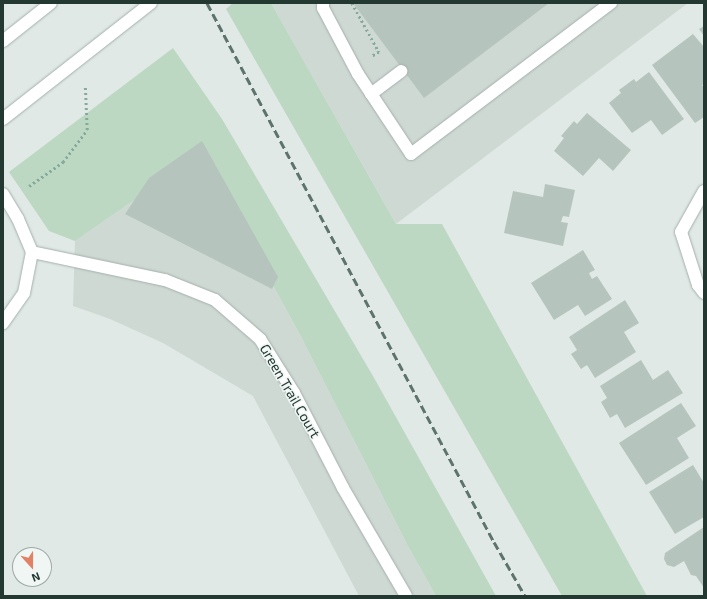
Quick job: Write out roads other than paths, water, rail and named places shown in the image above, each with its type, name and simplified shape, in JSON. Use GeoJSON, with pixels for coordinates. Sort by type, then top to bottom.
{"type":"FeatureCollection","features":[{"type":"Feature","properties":{"kind":"street"},"geometry":{"type":"LineString","coordinates":[[3,41],[51,3]]}},
{"type":"Feature","properties":{"kind":"street"},"geometry":{"type":"LineString","coordinates":[[3,119],[150,3]]}},
{"type":"Feature","properties":{"kind":"street"},"geometry":{"type":"LineString","coordinates":[[323,3],[323,8],[355,68],[411,154],[611,3]]}},
{"type":"Feature","properties":{"kind":"street"},"geometry":{"type":"LineString","coordinates":[[371,94],[401,71]]}},
{"type":"Feature","properties":{"kind":"street"},"geometry":{"type":"LineString","coordinates":[[704,191],[681,232],[698,284],[704,294]]}},
{"type":"Feature","properties":{"kind":"street"},"geometry":{"type":"LineString","coordinates":[[3,194],[18,219],[32,252],[24,293],[3,322]]}},
{"type":"Feature","properties":{"kind":"street","name":"Green Trail Court"},"geometry":{"type":"LineString","coordinates":[[32,252],[165,280],[215,300],[260,339],[294,393],[343,488],[406,596]]}},
{"type":"Feature","properties":{"kind":"railway"},"geometry":{"type":"LineString","coordinates":[[207,3],[494,542],[525,596]]}}]}
